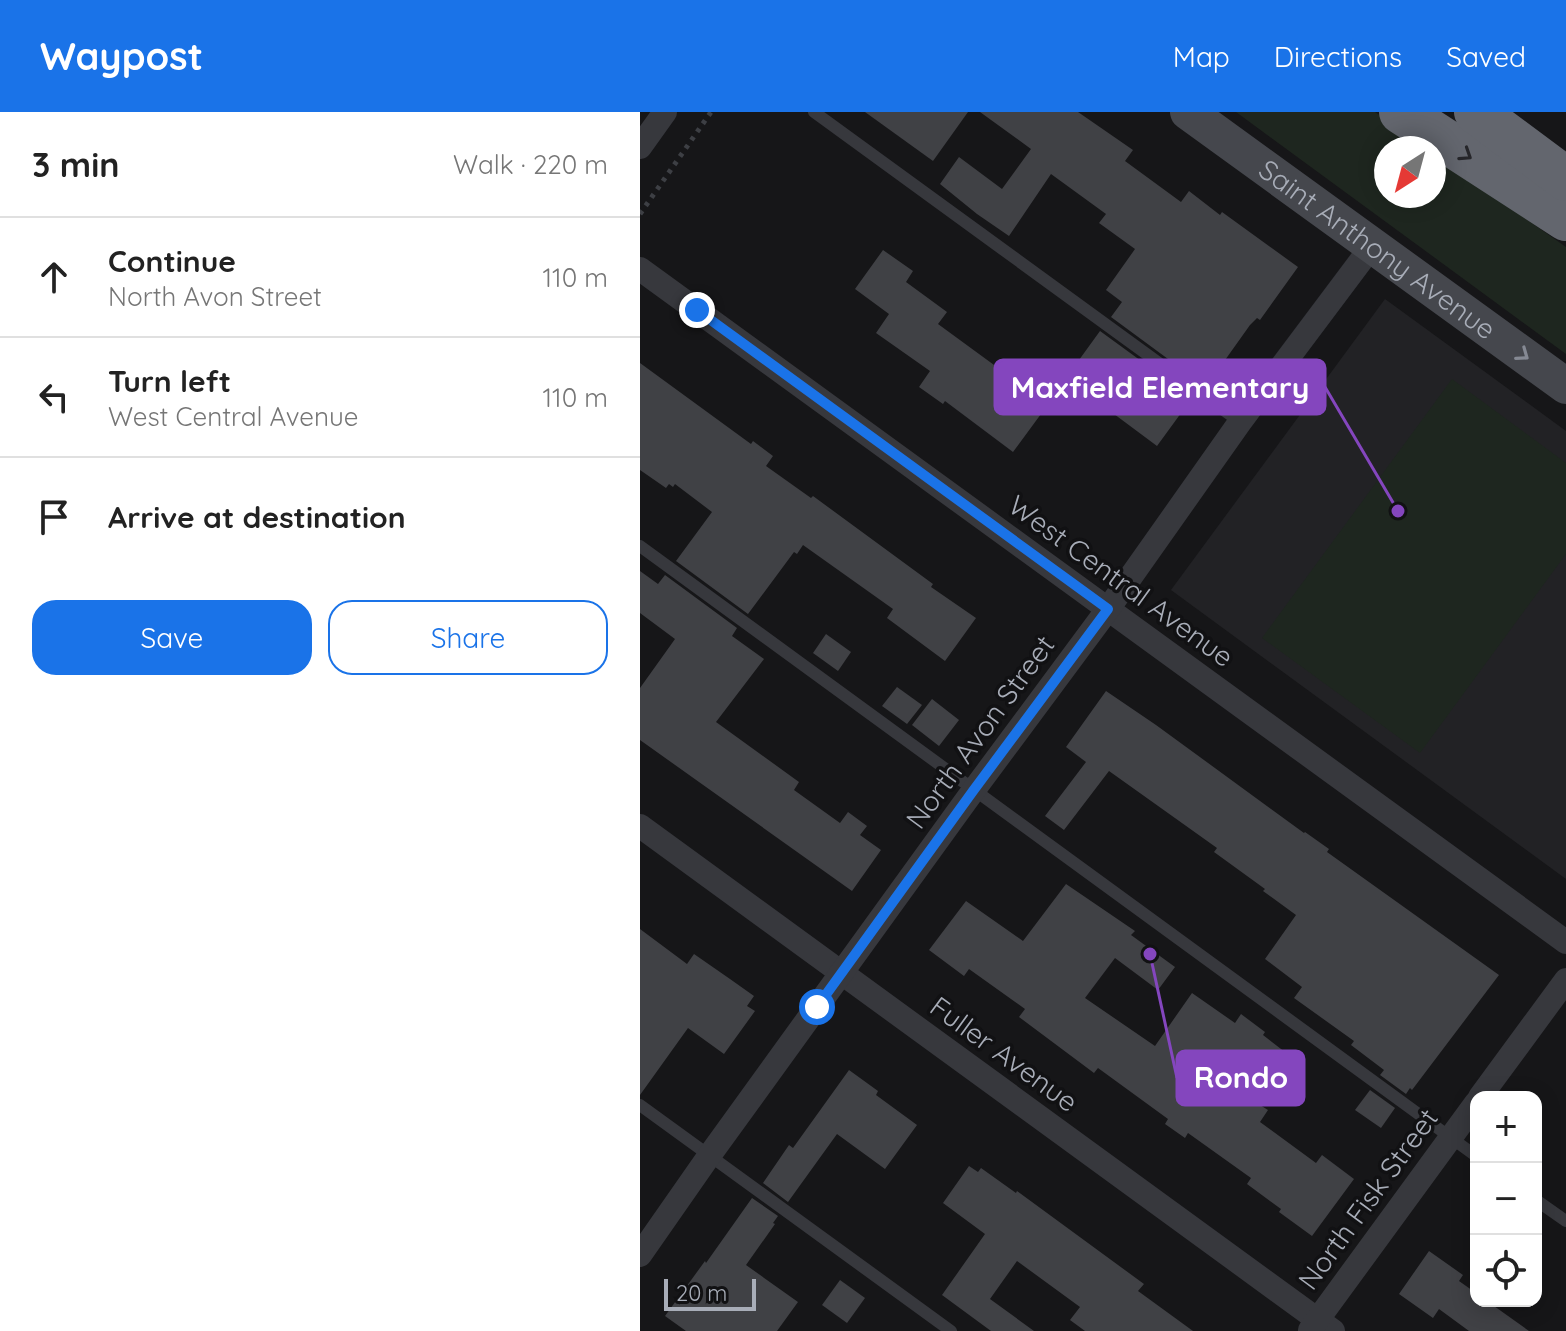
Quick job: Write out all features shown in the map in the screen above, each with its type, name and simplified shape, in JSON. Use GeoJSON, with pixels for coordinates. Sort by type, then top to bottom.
{"type":"FeatureCollection","features":[{"type":"Feature","properties":{"kind":"highway"},"geometry":{"type":"LineString","coordinates":[[1401,112],[1566,219]]}},
{"type":"Feature","properties":{"kind":"highway"},"geometry":{"type":"LineString","coordinates":[[1476,112],[1566,179]]}},
{"type":"Feature","properties":{"kind":"street"},"geometry":{"type":"LineString","coordinates":[[640,147],[665,112]]}},
{"type":"Feature","properties":{"kind":"street","name":"Saint Anthony Avenue"},"geometry":{"type":"LineString","coordinates":[[1188,112],[1566,386]]}},
{"type":"Feature","properties":{"kind":"street","name":"North Avon Street"},"geometry":{"type":"LineString","coordinates":[[640,1255],[1240,422],[1372,246]]}},
{"type":"Feature","properties":{"kind":"street","name":"West Central Avenue"},"geometry":{"type":"LineString","coordinates":[[640,269],[1566,942]]}},
{"type":"Feature","properties":{"kind":"street","name":"Fuller Avenue"},"geometry":{"type":"LineString","coordinates":[[640,826],[1320,1327]]}},
{"type":"Feature","properties":{"kind":"street"},"geometry":{"type":"LineString","coordinates":[[1484,1091],[1566,980]]}},
{"type":"Feature","properties":{"kind":"street","name":"North Fisk Street"},"geometry":{"type":"LineString","coordinates":[[1320,1327],[1470,1111]]}},
{"type":"Feature","properties":{"kind":"lane"},"geometry":{"type":"LineString","coordinates":[[814,112],[1240,422]]}},
{"type":"Feature","properties":{"kind":"lane"},"geometry":{"type":"LineString","coordinates":[[640,546],[1470,1151]]}},
{"type":"Feature","properties":{"kind":"lane"},"geometry":{"type":"LineString","coordinates":[[640,1105],[951,1331]]}},
{"type":"Feature","properties":{"kind":"lane"},"geometry":{"type":"LineString","coordinates":[[1542,1204],[1566,1221]]}},
{"type":"Feature","properties":{"kind":"path"},"geometry":{"type":"LineString","coordinates":[[640,214],[711,112]]}},
{"type":"Feature","properties":{"kind":"shaded area"},"geometry":{"type":"Polygon","coordinates":[[[1236,112],[1375,112],[1409,136],[1374,136],[1374,208],[1446,208],[1446,162],[1566,247],[1566,354],[1236,112]]]}},
{"type":"Feature","properties":{"kind":"shaded area"},"geometry":{"type":"Polygon","coordinates":[[[1385,299],[1566,431],[1566,879],[1171,590],[1385,299]]]}},
{"type":"Feature","properties":{"kind":"shaded area"},"geometry":{"type":"Polygon","coordinates":[[[1452,379],[1566,463],[1566,554],[1420,753],[1262,638],[1452,379]]]}},
{"type":"Feature","properties":{"kind":"building"},"geometry":{"type":"Polygon","coordinates":[[[865,112],[968,112],[933,161],[865,112]]]}},
{"type":"Feature","properties":{"kind":"building"},"geometry":{"type":"Polygon","coordinates":[[[980,112],[1078,112],[1133,150],[1125,161],[1181,202],[1189,191],[1298,267],[1260,320],[1257,318],[1250,325],[1208,384],[1204,381],[1202,384],[1111,317],[1122,302],[1106,290],[1135,249],[1099,223],[1106,214],[1051,174],[1009,236],[940,184],[959,157],[1002,189],[1031,149],[980,112]]]}},
{"type":"Feature","properties":{"kind":"building"},"geometry":{"type":"Polygon","coordinates":[[[883,250],[913,271],[906,282],[947,312],[938,324],[1005,373],[1009,368],[1052,399],[1013,452],[945,401],[943,404],[919,387],[930,371],[876,333],[889,314],[855,289],[883,250]]]}},
{"type":"Feature","properties":{"kind":"building"},"geometry":{"type":"Polygon","coordinates":[[[1100,331],[1192,398],[1157,446],[1114,414],[1127,395],[1079,360],[1100,331]]]}},
{"type":"Feature","properties":{"kind":"building"},"geometry":{"type":"Polygon","coordinates":[[[640,363],[751,444],[753,441],[773,456],[766,466],[811,498],[813,496],[976,618],[945,661],[887,618],[893,609],[803,545],[797,554],[794,552],[748,614],[676,561],[712,512],[675,484],[673,487],[669,484],[666,488],[640,470],[640,363]]]}},
{"type":"Feature","properties":{"kind":"building"},"geometry":{"type":"Polygon","coordinates":[[[640,571],[658,584],[665,575],[737,628],[732,636],[764,659],[716,722],[799,782],[794,790],[840,823],[848,812],[867,826],[860,835],[881,850],[852,891],[640,740],[640,688],[675,639],[640,613],[640,571]]]}},
{"type":"Feature","properties":{"kind":"building"},"geometry":{"type":"Polygon","coordinates":[[[826,634],[851,652],[838,671],[813,653],[826,634]]]}},
{"type":"Feature","properties":{"kind":"building"},"geometry":{"type":"Polygon","coordinates":[[[897,687],[922,705],[907,724],[882,706],[897,687]]]}},
{"type":"Feature","properties":{"kind":"building"},"geometry":{"type":"Polygon","coordinates":[[[1106,691],[1329,849],[1327,852],[1499,975],[1412,1090],[1410,1088],[1406,1094],[1380,1075],[1384,1070],[1351,1045],[1354,1041],[1294,998],[1302,987],[1265,959],[1296,915],[1214,852],[1217,848],[1109,771],[1064,830],[1045,816],[1086,762],[1066,747],[1106,691]]]}},
{"type":"Feature","properties":{"kind":"building"},"geometry":{"type":"Polygon","coordinates":[[[932,699],[959,720],[939,746],[912,725],[932,699]]]}},
{"type":"Feature","properties":{"kind":"building"},"geometry":{"type":"Polygon","coordinates":[[[1066,884],[1135,931],[1131,935],[1175,967],[1158,990],[1115,958],[1085,998],[1155,1046],[1192,993],[1235,1023],[1241,1014],[1294,1059],[1260,1105],[1268,1110],[1260,1122],[1316,1163],[1322,1155],[1354,1179],[1312,1236],[1247,1184],[1251,1178],[1188,1133],[1185,1138],[1165,1124],[1168,1119],[1098,1068],[1094,1073],[1019,1017],[1025,1009],[969,969],[964,976],[929,950],[966,901],[1023,941],[1066,884]]]}},
{"type":"Feature","properties":{"kind":"building"},"geometry":{"type":"Polygon","coordinates":[[[640,929],[687,964],[694,954],[754,996],[747,1006],[755,1011],[724,1054],[688,1028],[640,1095],[640,929]]]}},
{"type":"Feature","properties":{"kind":"building"},"geometry":{"type":"Polygon","coordinates":[[[849,1070],[878,1091],[876,1095],[917,1125],[885,1169],[837,1134],[788,1202],[763,1183],[789,1145],[793,1148],[849,1070]]]}},
{"type":"Feature","properties":{"kind":"building"},"geometry":{"type":"Polygon","coordinates":[[[1370,1090],[1395,1108],[1381,1128],[1355,1110],[1370,1090]]]}},
{"type":"Feature","properties":{"kind":"building"},"geometry":{"type":"Polygon","coordinates":[[[969,1166],[978,1172],[981,1168],[1017,1191],[1144,1284],[1138,1291],[1193,1331],[1085,1331],[1070,1320],[1080,1307],[1017,1261],[990,1299],[1034,1331],[991,1331],[942,1295],[985,1234],[943,1203],[969,1166]]]}},
{"type":"Feature","properties":{"kind":"building"},"geometry":{"type":"Polygon","coordinates":[[[752,1198],[778,1216],[746,1265],[798,1302],[777,1331],[686,1331],[665,1316],[752,1198]]]}},
{"type":"Feature","properties":{"kind":"building"},"geometry":{"type":"Polygon","coordinates":[[[1429,1251],[1463,1275],[1459,1281],[1470,1289],[1470,1307],[1495,1307],[1529,1331],[1469,1331],[1439,1309],[1433,1318],[1399,1294],[1429,1251]]]}},
{"type":"Feature","properties":{"kind":"building"},"geometry":{"type":"Polygon","coordinates":[[[840,1280],[865,1298],[847,1323],[822,1305],[840,1280]]]}},
{"type":"Feature","properties":{"kind":"place","name":"Maxfield Elementary"},"geometry":{"type":"Point","coordinates":[1398,511]}},
{"type":"Feature","properties":{"kind":"place","name":"Rondo"},"geometry":{"type":"Point","coordinates":[1150,954]}},
{"type":"Feature","properties":{"kind":"route"},"geometry":{"type":"LineString","coordinates":[[697,310],[1108,609],[817,1007]]}}]}
